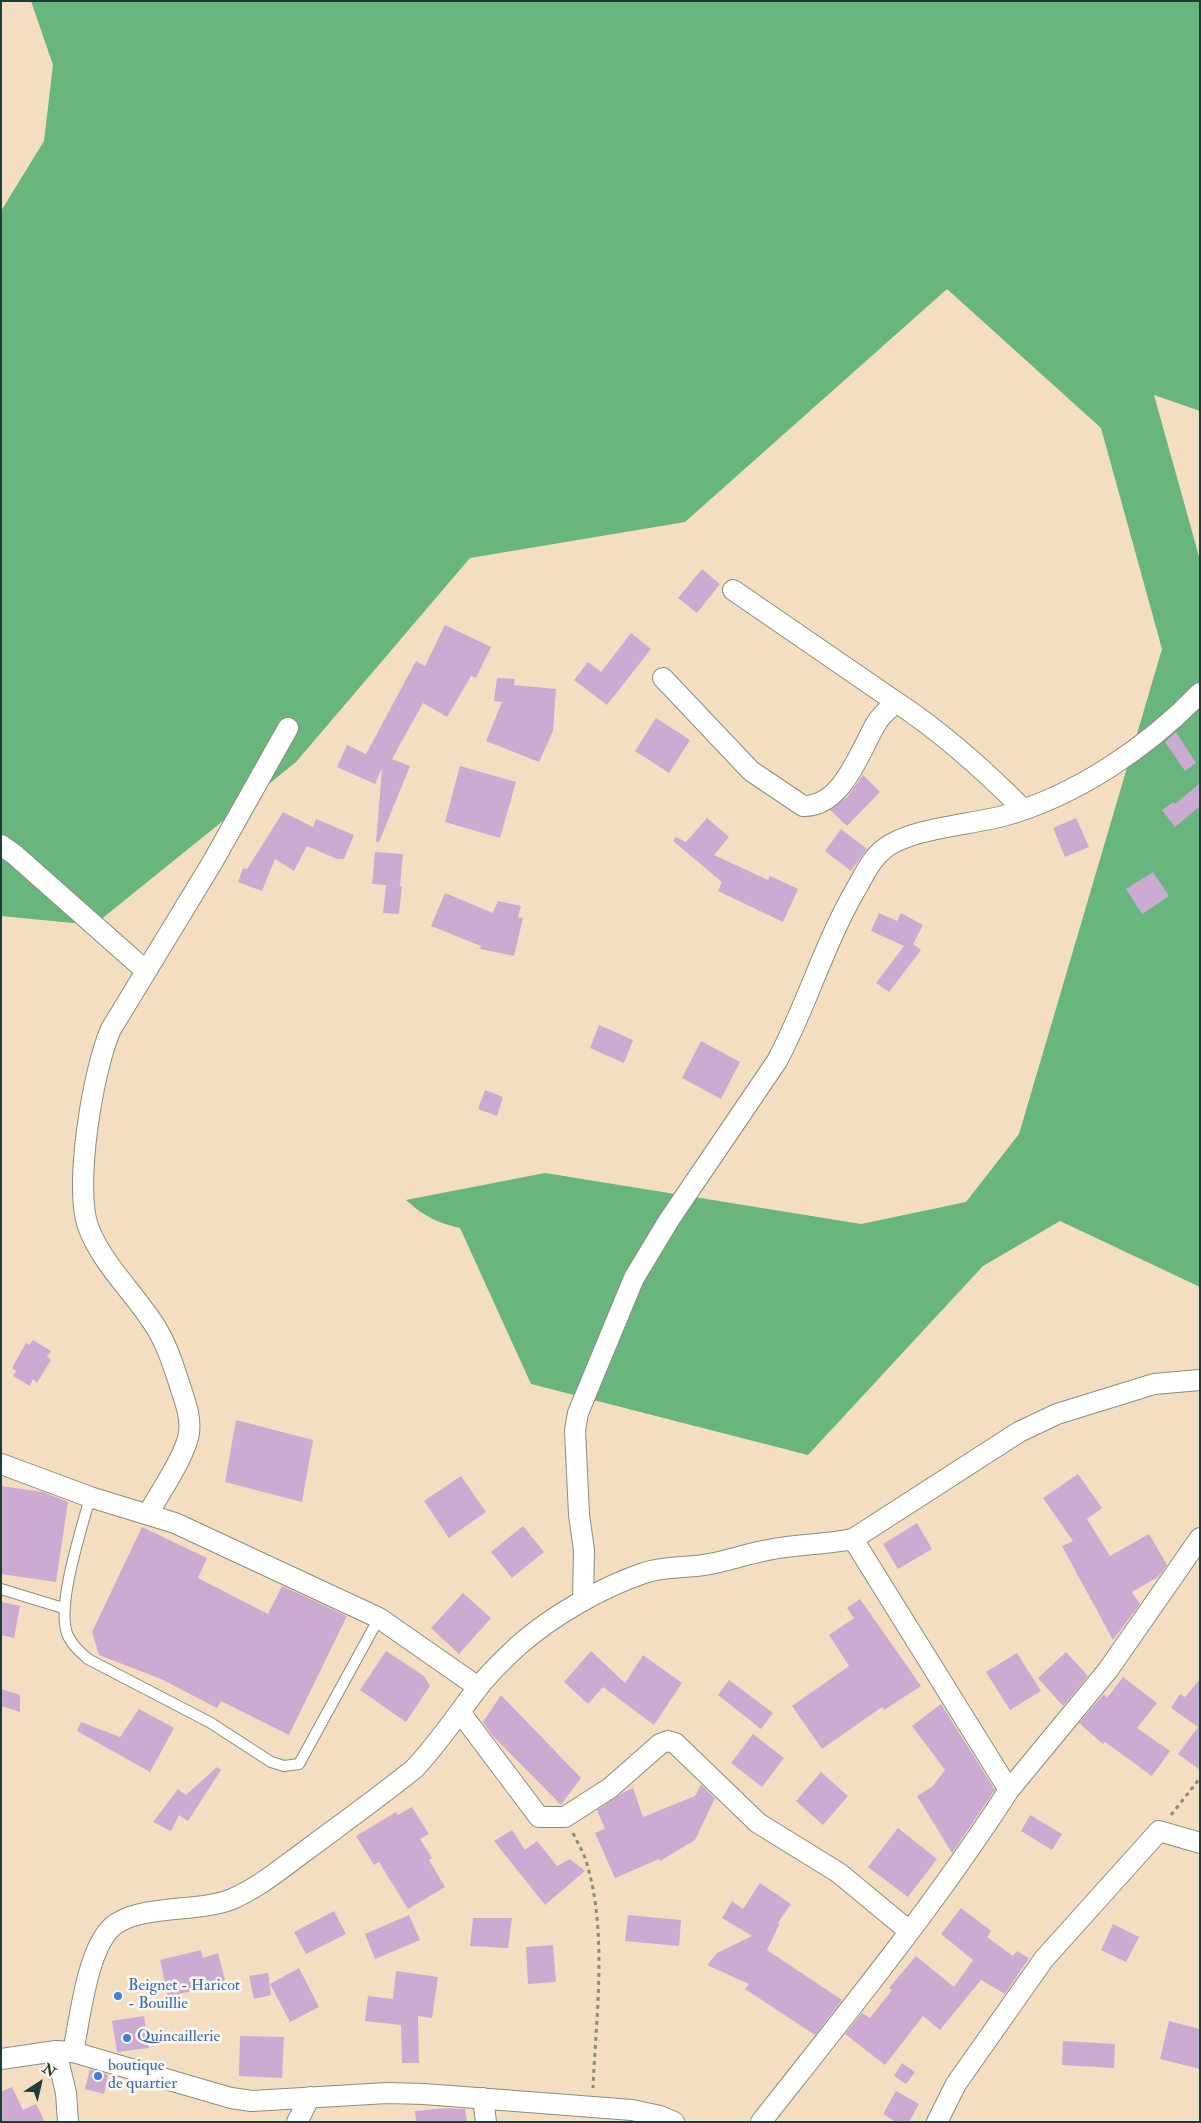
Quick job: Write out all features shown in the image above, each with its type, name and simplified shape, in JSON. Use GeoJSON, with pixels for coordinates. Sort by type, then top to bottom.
{"type":"FeatureCollection","features":[{"type":"Feature","properties":{"kind":"street"},"geometry":{"type":"LineString","coordinates":[[733,590],[933,727],[984,770],[1022,808]]}},
{"type":"Feature","properties":{"kind":"street"},"geometry":{"type":"LineString","coordinates":[[663,678],[751,771],[803,806],[812,806],[840,787],[878,721],[896,702]]}},
{"type":"Feature","properties":{"kind":"street"},"geometry":{"type":"LineString","coordinates":[[583,1601],[584,1550],[579,1515],[575,1430],[578,1413],[634,1278],[669,1220],[778,1061],[792,1034],[827,944],[873,860],[884,848],[904,837],[1004,816],[1039,803],[1092,779],[1129,754],[1185,709],[1200,693]]}},
{"type":"Feature","properties":{"kind":"street"},"geometry":{"type":"LineString","coordinates":[[148,1514],[189,1434],[189,1414],[170,1354],[150,1318],[99,1250],[89,1229],[82,1206],[83,1168],[100,1059],[111,1029],[212,863],[288,728]]}},
{"type":"Feature","properties":{"kind":"street"},"geometry":{"type":"LineString","coordinates":[[1,845],[15,855],[146,971]]}},
{"type":"Feature","properties":{"kind":"street"},"geometry":{"type":"LineString","coordinates":[[68,2122],[64,2052],[99,1944],[112,1928],[122,1920],[136,1915],[210,1907],[231,1899],[260,1884],[414,1769],[435,1748],[478,1687],[520,1644],[563,1613],[583,1601],[644,1573],[666,1568],[704,1565],[762,1551],[853,1539],[1018,1432],[1057,1414],[1154,1384],[1200,1380]]}},
{"type":"Feature","properties":{"kind":"street"},"geometry":{"type":"LineString","coordinates":[[1,1464],[90,1497],[175,1523],[380,1618],[478,1687]]}},
{"type":"Feature","properties":{"kind":"street"},"geometry":{"type":"LineString","coordinates":[[761,2122],[964,1859],[1010,1790],[1108,1670],[1200,1538]]}},
{"type":"Feature","properties":{"kind":"street"},"geometry":{"type":"LineString","coordinates":[[853,1539],[1010,1790]]}},
{"type":"Feature","properties":{"kind":"street"},"geometry":{"type":"LineString","coordinates":[[460,1712],[539,1817],[565,1817],[610,1788],[660,1744],[668,1741],[675,1743],[758,1823],[839,1873],[909,1931]]}},
{"type":"Feature","properties":{"kind":"street"},"geometry":{"type":"LineString","coordinates":[[937,2122],[956,2084],[1044,1959],[1158,1831],[1200,1842]]}},
{"type":"Feature","properties":{"kind":"street"},"geometry":{"type":"LineString","coordinates":[[1,2059],[64,2052],[231,2098],[252,2101],[387,2093],[593,2106],[619,2115],[660,2116],[674,2122]]}},
{"type":"Feature","properties":{"kind":"street"},"geometry":{"type":"LineString","coordinates":[[297,2122],[310,2097]]}},
{"type":"Feature","properties":{"kind":"street"},"geometry":{"type":"LineString","coordinates":[[483,2098],[486,2122]]}},
{"type":"Feature","properties":{"kind":"lane"},"geometry":{"type":"LineString","coordinates":[[90,1497],[63,1608],[68,1635],[75,1647],[88,1659],[211,1723],[271,1762],[284,1766],[299,1764],[380,1618]]}},
{"type":"Feature","properties":{"kind":"lane"},"geometry":{"type":"LineString","coordinates":[[1,1589],[63,1608]]}},
{"type":"Feature","properties":{"kind":"path"},"geometry":{"type":"LineString","coordinates":[[1158,1831],[1200,1778]]}},
{"type":"Feature","properties":{"kind":"path"},"geometry":{"type":"LineString","coordinates":[[565,1817],[586,1860],[596,1905],[598,1939],[593,2106]]}},
{"type":"Feature","properties":{"kind":"green space"},"geometry":{"type":"Polygon","coordinates":[[[31,1],[1200,1],[1200,411],[1154,395],[1200,560],[1200,1287],[1060,1221],[983,1266],[808,1455],[531,1384],[460,1228],[431,1218],[406,1200],[545,1173],[861,1224],[966,1202],[1019,1134],[1162,649],[1101,428],[947,289],[685,522],[470,558],[296,762],[94,925],[1,916],[1,211],[44,141],[53,65],[31,1]]]}},
{"type":"Feature","properties":{"kind":"building"},"geometry":{"type":"Polygon","coordinates":[[[702,569],[720,584],[697,613],[678,598],[702,569]]]}},
{"type":"Feature","properties":{"kind":"building"},"geometry":{"type":"Polygon","coordinates":[[[445,625],[491,647],[476,678],[471,676],[447,717],[423,703],[392,759],[410,766],[379,842],[376,842],[382,768],[375,784],[337,767],[347,745],[366,754],[416,661],[425,666],[445,625]]]}},
{"type":"Feature","properties":{"kind":"building"},"geometry":{"type":"Polygon","coordinates":[[[631,633],[651,649],[607,705],[574,680],[588,662],[601,672],[631,633]]]}},
{"type":"Feature","properties":{"kind":"building"},"geometry":{"type":"Polygon","coordinates":[[[497,678],[515,679],[514,685],[556,689],[553,731],[539,762],[486,741],[502,702],[494,701],[497,678]]]}},
{"type":"Feature","properties":{"kind":"building"},"geometry":{"type":"Polygon","coordinates":[[[656,718],[690,740],[669,773],[635,751],[656,718]]]}},
{"type":"Feature","properties":{"kind":"building"},"geometry":{"type":"Polygon","coordinates":[[[1176,732],[1196,763],[1185,771],[1165,742],[1176,732]]]}},
{"type":"Feature","properties":{"kind":"building"},"geometry":{"type":"Polygon","coordinates":[[[460,766],[516,782],[500,838],[445,822],[460,766]]]}},
{"type":"Feature","properties":{"kind":"building"},"geometry":{"type":"Polygon","coordinates":[[[863,775],[880,792],[847,826],[830,810],[848,796],[863,775]]]}},
{"type":"Feature","properties":{"kind":"building"},"geometry":{"type":"Polygon","coordinates":[[[1200,783],[1200,806],[1175,827],[1162,810],[1173,802],[1175,804],[1200,783]]]}},
{"type":"Feature","properties":{"kind":"building"},"geometry":{"type":"Polygon","coordinates":[[[283,812],[313,827],[316,819],[354,835],[344,859],[337,859],[307,846],[294,871],[275,859],[262,891],[238,882],[243,868],[247,869],[283,812]]]}},
{"type":"Feature","properties":{"kind":"building"},"geometry":{"type":"Polygon","coordinates":[[[707,818],[729,837],[714,855],[768,880],[770,876],[798,889],[783,922],[718,891],[722,882],[673,841],[676,837],[686,842],[707,818]]]}},
{"type":"Feature","properties":{"kind":"building"},"geometry":{"type":"Polygon","coordinates":[[[1076,818],[1089,847],[1065,857],[1053,828],[1076,818]]]}},
{"type":"Feature","properties":{"kind":"building"},"geometry":{"type":"Polygon","coordinates":[[[841,829],[867,849],[851,871],[825,851],[841,829]]]}},
{"type":"Feature","properties":{"kind":"building"},"geometry":{"type":"Polygon","coordinates":[[[375,852],[403,854],[400,886],[372,884],[375,852]]]}},
{"type":"Feature","properties":{"kind":"building"},"geometry":{"type":"Polygon","coordinates":[[[1153,872],[1169,896],[1142,914],[1126,889],[1153,872]]]}},
{"type":"Feature","properties":{"kind":"building"},"geometry":{"type":"Polygon","coordinates":[[[386,885],[402,886],[399,914],[383,913],[386,885]]]}},
{"type":"Feature","properties":{"kind":"building"},"geometry":{"type":"Polygon","coordinates":[[[445,893],[493,913],[498,901],[521,906],[518,917],[523,918],[514,956],[480,949],[481,946],[431,926],[445,893]]]}},
{"type":"Feature","properties":{"kind":"building"},"geometry":{"type":"Polygon","coordinates":[[[879,913],[897,921],[901,913],[923,925],[913,944],[921,950],[889,992],[876,983],[904,946],[871,931],[879,913]]]}},
{"type":"Feature","properties":{"kind":"building"},"geometry":{"type":"Polygon","coordinates":[[[599,1025],[633,1040],[624,1063],[590,1048],[599,1025]]]}},
{"type":"Feature","properties":{"kind":"building"},"geometry":{"type":"Polygon","coordinates":[[[701,1041],[740,1062],[721,1099],[682,1078],[701,1041]]]}},
{"type":"Feature","properties":{"kind":"building"},"geometry":{"type":"Polygon","coordinates":[[[485,1090],[503,1097],[497,1116],[478,1109],[485,1090]]]}},
{"type":"Feature","properties":{"kind":"building"},"geometry":{"type":"Polygon","coordinates":[[[33,1340],[51,1351],[47,1357],[51,1360],[37,1383],[33,1379],[30,1386],[13,1376],[16,1371],[12,1368],[26,1343],[29,1345],[33,1340]]]}},
{"type":"Feature","properties":{"kind":"building"},"geometry":{"type":"Polygon","coordinates":[[[236,1420],[313,1440],[302,1502],[225,1482],[236,1420]]]}},
{"type":"Feature","properties":{"kind":"building"},"geometry":{"type":"Polygon","coordinates":[[[1078,1474],[1102,1508],[1087,1519],[1110,1556],[1149,1534],[1167,1565],[1158,1577],[1132,1592],[1140,1604],[1113,1640],[1062,1546],[1073,1541],[1043,1498],[1078,1474]]]}},
{"type":"Feature","properties":{"kind":"building"},"geometry":{"type":"Polygon","coordinates":[[[461,1476],[486,1512],[449,1538],[424,1501],[461,1476]]]}},
{"type":"Feature","properties":{"kind":"building"},"geometry":{"type":"Polygon","coordinates":[[[1,1486],[43,1492],[68,1502],[56,1582],[1,1574],[1,1486]]]}},
{"type":"Feature","properties":{"kind":"building"},"geometry":{"type":"Polygon","coordinates":[[[917,1523],[932,1549],[898,1569],[883,1544],[917,1523]]]}},
{"type":"Feature","properties":{"kind":"building"},"geometry":{"type":"Polygon","coordinates":[[[523,1526],[544,1552],[512,1578],[491,1552],[523,1526]]]}},
{"type":"Feature","properties":{"kind":"building"},"geometry":{"type":"Polygon","coordinates":[[[142,1527],[207,1558],[198,1578],[268,1614],[282,1586],[347,1616],[289,1735],[221,1701],[217,1708],[161,1679],[99,1655],[92,1632],[142,1527]]]}},
{"type":"Feature","properties":{"kind":"building"},"geometry":{"type":"Polygon","coordinates":[[[463,1593],[491,1618],[459,1654],[431,1628],[463,1593]]]}},
{"type":"Feature","properties":{"kind":"building"},"geometry":{"type":"Polygon","coordinates":[[[860,1599],[921,1686],[884,1710],[882,1707],[822,1749],[792,1706],[849,1666],[829,1635],[854,1618],[847,1608],[860,1599]]]}},
{"type":"Feature","properties":{"kind":"building"},"geometry":{"type":"Polygon","coordinates":[[[1,1602],[20,1606],[14,1638],[1,1635],[1,1602]]]}},
{"type":"Feature","properties":{"kind":"building"},"geometry":{"type":"Polygon","coordinates":[[[386,1651],[424,1676],[430,1686],[406,1722],[360,1690],[386,1651]]]}},
{"type":"Feature","properties":{"kind":"building"},"geometry":{"type":"Polygon","coordinates":[[[591,1651],[625,1683],[643,1655],[682,1683],[654,1725],[603,1687],[588,1704],[564,1682],[591,1651]]]}},
{"type":"Feature","properties":{"kind":"building"},"geometry":{"type":"Polygon","coordinates":[[[1066,1652],[1088,1676],[1063,1706],[1038,1678],[1066,1652]]]}},
{"type":"Feature","properties":{"kind":"building"},"geometry":{"type":"Polygon","coordinates":[[[1017,1653],[1041,1691],[1010,1710],[986,1672],[1017,1653]]]}},
{"type":"Feature","properties":{"kind":"building"},"geometry":{"type":"Polygon","coordinates":[[[1123,1677],[1157,1703],[1137,1728],[1170,1751],[1152,1776],[1105,1742],[1103,1744],[1079,1723],[1104,1694],[1107,1698],[1123,1677]]]}},
{"type":"Feature","properties":{"kind":"building"},"geometry":{"type":"Polygon","coordinates":[[[1200,1679],[1200,1770],[1178,1754],[1198,1727],[1171,1708],[1180,1694],[1185,1697],[1200,1679]]]}},
{"type":"Feature","properties":{"kind":"building"},"geometry":{"type":"Polygon","coordinates":[[[729,1680],[773,1713],[761,1729],[718,1695],[729,1680]]]}},
{"type":"Feature","properties":{"kind":"building"},"geometry":{"type":"Polygon","coordinates":[[[1,1689],[20,1695],[20,1712],[1,1706],[1,1689]]]}},
{"type":"Feature","properties":{"kind":"building"},"geometry":{"type":"Polygon","coordinates":[[[501,1695],[581,1778],[561,1805],[492,1735],[483,1722],[501,1695]]]}},
{"type":"Feature","properties":{"kind":"building"},"geometry":{"type":"Polygon","coordinates":[[[941,1704],[995,1790],[952,1853],[917,1796],[933,1786],[945,1770],[912,1726],[941,1704]]]}},
{"type":"Feature","properties":{"kind":"building"},"geometry":{"type":"Polygon","coordinates":[[[139,1709],[174,1728],[150,1772],[77,1731],[81,1722],[120,1737],[139,1709]]]}},
{"type":"Feature","properties":{"kind":"building"},"geometry":{"type":"Polygon","coordinates":[[[753,1734],[784,1758],[762,1787],[731,1763],[753,1734]]]}},
{"type":"Feature","properties":{"kind":"building"},"geometry":{"type":"Polygon","coordinates":[[[217,1767],[221,1770],[188,1821],[179,1815],[171,1831],[153,1822],[178,1789],[186,1795],[217,1767]]]}},
{"type":"Feature","properties":{"kind":"building"},"geometry":{"type":"Polygon","coordinates":[[[821,1772],[848,1796],[823,1825],[796,1801],[821,1772]]]}},
{"type":"Feature","properties":{"kind":"building"},"geometry":{"type":"Polygon","coordinates":[[[701,1785],[715,1798],[695,1840],[660,1861],[659,1859],[615,1878],[595,1833],[605,1829],[597,1810],[633,1788],[643,1817],[695,1796],[701,1785]]]}},
{"type":"Feature","properties":{"kind":"building"},"geometry":{"type":"Polygon","coordinates":[[[412,1807],[429,1834],[420,1839],[432,1858],[429,1860],[445,1887],[408,1909],[379,1862],[374,1865],[356,1836],[396,1812],[398,1815],[412,1807]]]}},
{"type":"Feature","properties":{"kind":"building"},"geometry":{"type":"Polygon","coordinates":[[[1030,1815],[1062,1834],[1052,1850],[1021,1831],[1030,1815]]]}},
{"type":"Feature","properties":{"kind":"building"},"geometry":{"type":"Polygon","coordinates":[[[898,1828],[937,1859],[908,1897],[868,1867],[898,1828]]]}},
{"type":"Feature","properties":{"kind":"building"},"geometry":{"type":"Polygon","coordinates":[[[512,1830],[525,1850],[537,1841],[557,1866],[570,1859],[585,1871],[545,1905],[494,1841],[512,1830]]]}},
{"type":"Feature","properties":{"kind":"building"},"geometry":{"type":"Polygon","coordinates":[[[760,1883],[791,1904],[777,1924],[780,1923],[767,1950],[842,2000],[815,2035],[745,1989],[749,1984],[707,1965],[717,1953],[752,1936],[722,1918],[732,1901],[743,1909],[760,1883]]]}},
{"type":"Feature","properties":{"kind":"building"},"geometry":{"type":"Polygon","coordinates":[[[961,1908],[991,1931],[987,1937],[1013,1956],[1017,1951],[1029,1958],[1005,1994],[981,1980],[940,2030],[923,2016],[885,2065],[845,2034],[862,2013],[870,2018],[892,1990],[889,1988],[916,1956],[954,1987],[973,1960],[941,1934],[961,1908]]]}},
{"type":"Feature","properties":{"kind":"building"},"geometry":{"type":"Polygon","coordinates":[[[334,1911],[346,1934],[306,1954],[294,1932],[334,1911]]]}},
{"type":"Feature","properties":{"kind":"building"},"geometry":{"type":"Polygon","coordinates":[[[409,1915],[420,1940],[375,1959],[365,1934],[409,1915]]]}},
{"type":"Feature","properties":{"kind":"building"},"geometry":{"type":"Polygon","coordinates":[[[628,1915],[681,1920],[679,1946],[625,1941],[628,1915]]]}},
{"type":"Feature","properties":{"kind":"building"},"geometry":{"type":"Polygon","coordinates":[[[473,1918],[512,1918],[508,1948],[470,1946],[473,1918]]]}},
{"type":"Feature","properties":{"kind":"building"},"geometry":{"type":"Polygon","coordinates":[[[1113,1924],[1139,1937],[1126,1962],[1101,1950],[1113,1924]]]}},
{"type":"Feature","properties":{"kind":"building"},"geometry":{"type":"Polygon","coordinates":[[[553,1945],[556,1982],[528,1984],[526,1947],[553,1945]]]}},
{"type":"Feature","properties":{"kind":"building"},"geometry":{"type":"Polygon","coordinates":[[[201,1950],[203,1958],[218,1953],[226,1984],[168,1996],[160,1960],[201,1950]]]}},
{"type":"Feature","properties":{"kind":"building"},"geometry":{"type":"Polygon","coordinates":[[[299,1968],[319,2007],[290,2022],[270,1984],[299,1968]]]}},
{"type":"Feature","properties":{"kind":"building"},"geometry":{"type":"Polygon","coordinates":[[[396,1971],[438,1977],[432,2018],[418,2016],[419,2063],[402,2063],[401,2025],[365,2021],[368,1996],[393,1999],[396,1971]]]}},
{"type":"Feature","properties":{"kind":"building"},"geometry":{"type":"Polygon","coordinates":[[[268,1973],[271,1995],[254,1999],[249,1976],[268,1973]]]}},
{"type":"Feature","properties":{"kind":"building"},"geometry":{"type":"Polygon","coordinates":[[[144,2016],[149,2048],[117,2052],[112,2021],[144,2016]]]}},
{"type":"Feature","properties":{"kind":"building"},"geometry":{"type":"Polygon","coordinates":[[[1169,2021],[1200,2029],[1200,2069],[1160,2059],[1169,2021]]]}},
{"type":"Feature","properties":{"kind":"building"},"geometry":{"type":"Polygon","coordinates":[[[240,2036],[284,2037],[282,2078],[239,2076],[240,2036]]]}},
{"type":"Feature","properties":{"kind":"building"},"geometry":{"type":"Polygon","coordinates":[[[1063,2041],[1115,2044],[1114,2068],[1062,2065],[1063,2041]]]}},
{"type":"Feature","properties":{"kind":"building"},"geometry":{"type":"Polygon","coordinates":[[[902,2063],[915,2072],[906,2084],[894,2076],[902,2063]]]}},
{"type":"Feature","properties":{"kind":"building"},"geometry":{"type":"Polygon","coordinates":[[[90,2069],[108,2075],[104,2094],[85,2089],[90,2069]]]}},
{"type":"Feature","properties":{"kind":"building"},"geometry":{"type":"Polygon","coordinates":[[[12,2087],[23,2110],[36,2104],[45,2122],[1,2122],[1,2092],[12,2087]]]}},
{"type":"Feature","properties":{"kind":"building"},"geometry":{"type":"Polygon","coordinates":[[[896,2091],[919,2104],[909,2122],[896,2122],[883,2114],[896,2091]]]}},
{"type":"Feature","properties":{"kind":"building"},"geometry":{"type":"Polygon","coordinates":[[[448,2108],[465,2109],[467,2122],[416,2122],[415,2111],[448,2108]]]}},
{"type":"Feature","properties":{"kind":"place","name":"Beignet - Haricot - Bouillie"},"geometry":{"type":"Point","coordinates":[118,1996]}},
{"type":"Feature","properties":{"kind":"place","name":"Quincaillerie"},"geometry":{"type":"Point","coordinates":[127,2038]}},
{"type":"Feature","properties":{"kind":"place","name":"boutique de quartier"},"geometry":{"type":"Point","coordinates":[98,2076]}}]}
